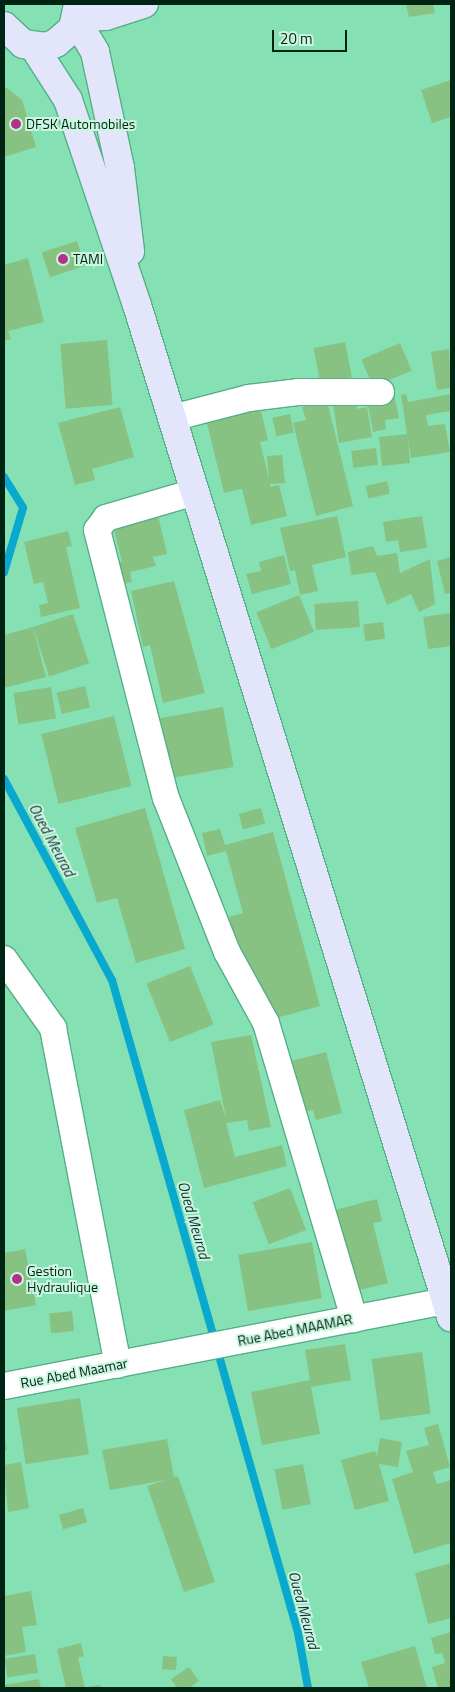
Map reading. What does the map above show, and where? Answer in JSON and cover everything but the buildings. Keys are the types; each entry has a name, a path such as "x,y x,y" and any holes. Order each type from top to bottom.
{"main road":[{"path":"77,14 106,16 144,4"},
{"path":"14,37 56,43 66,37 77,14"},
{"path":"77,14 95,52 120,168 137,305"},
{"path":"14,37 68,100 137,305 450,1306"}],"street":[{"path":"172,418 249,398 298,392 381,392"},
{"path":"195,492 106,518 97,530 166,798 227,952 266,1023 354,1319"},
{"path":"4,959 53,1028 118,1365"},
{"name":"Rue Abed MAAMAR","path":"144,1360 354,1319 450,1306"},
{"name":"Rue Abed Maamar","path":"4,1386 144,1360"}],"waterway":[{"name":"Oued Meurad","path":"4,477 23,508 4,572"},
{"name":"Oued Meurad","path":"4,779 112,980 298,1633 308,1688"}],"place":[{"name":"DFSK Automobiles","path":"16,124"},
{"name":"TAMI","path":"63,259"},
{"name":"Gestion Hydraulique","path":"17,1279"}]}
